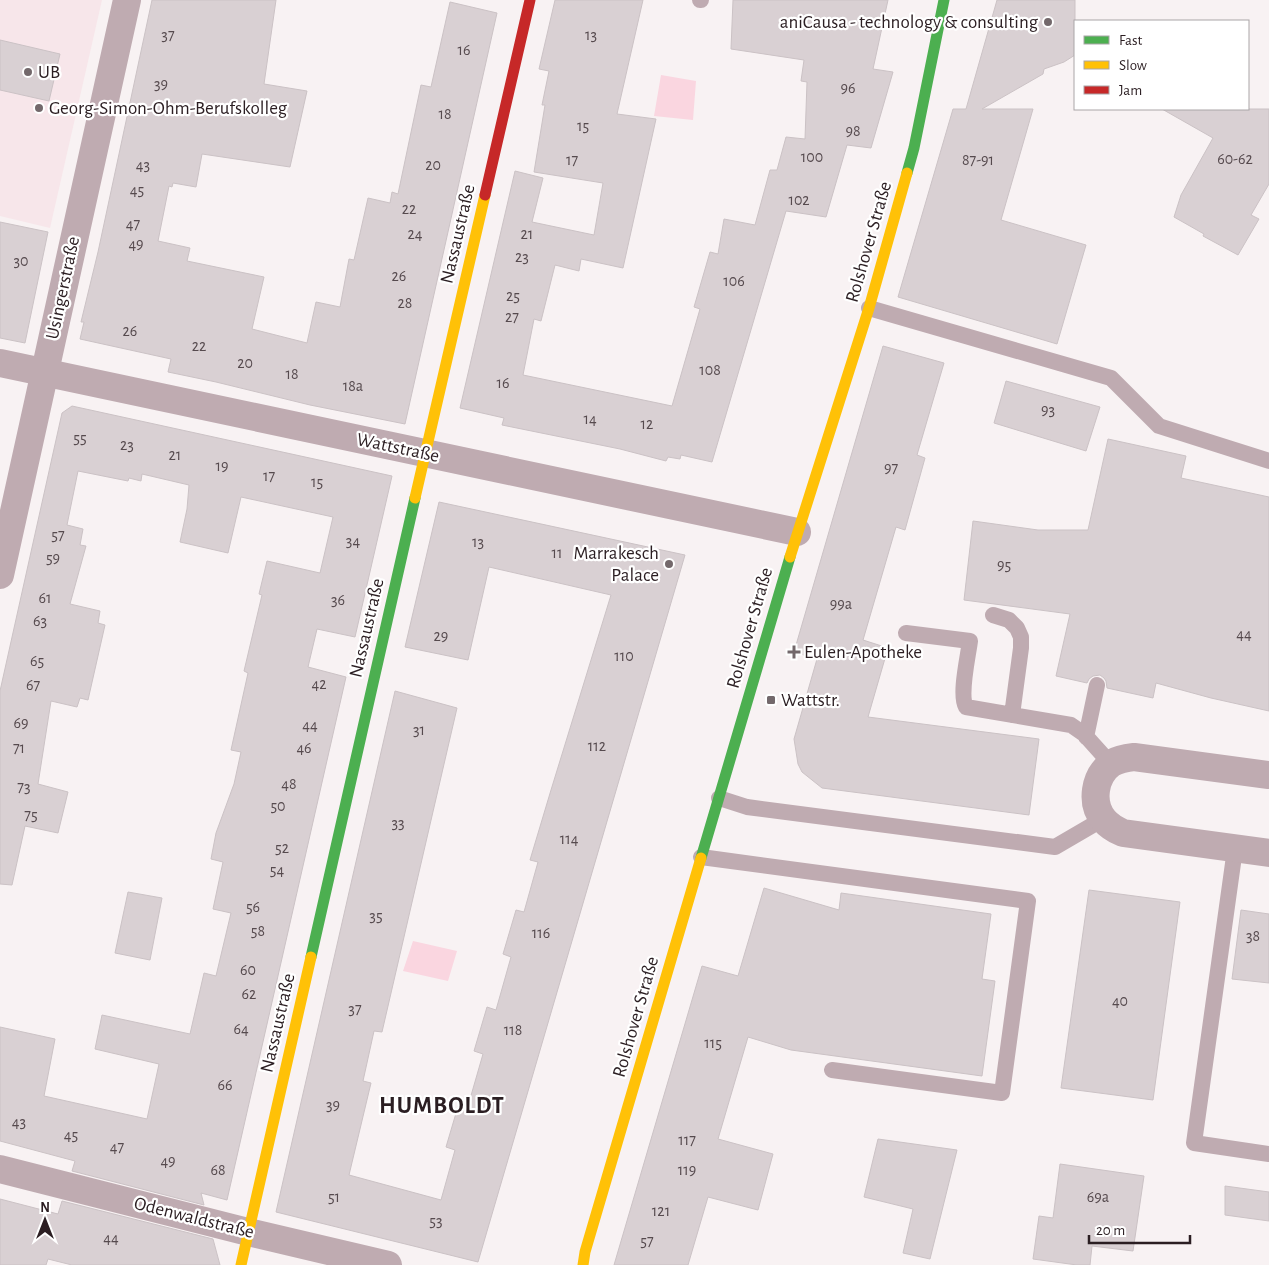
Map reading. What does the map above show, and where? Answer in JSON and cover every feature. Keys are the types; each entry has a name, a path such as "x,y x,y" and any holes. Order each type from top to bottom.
{"street":[{"name":"Usingerstraße","path":"0,575 127,0"},
{"name":"Nassaustraße","path":"241,1265 530,0"},
{"name":"Rolshover Straße","path":"583,1265 585,1252 797,532 869,308 914,148 944,0"},
{"name":"Wattstraße","path":"0,363 797,532"},
{"path":"1269,775 1134,757 1122,758 1111,764 1102,773 1097,784 1095,796 1097,808 1103,819 1112,828 1123,833 1269,853"},
{"name":"Odenwaldstraße","path":"0,1169 248,1232 388,1265"}],"lane":[{"path":"869,308 1110,378 1159,426 1269,461"},
{"path":"993,615 1009,620 1017,628 1021,637 1012,715"},
{"path":"906,633 970,641 963,702 966,707 1070,725 1084,734 1111,764"},
{"path":"1086,737 1097,685"},
{"path":"718,798 747,807 1055,847 1103,819"},
{"path":"1235,849 1194,1143 1269,1154"},
{"path":"701,856 1028,901 1002,1093 832,1070"}],"shaded area":[{"name":"Georg-Simon-Ohm-Berufskolleg","path":"0,0 102,0 50,228 0,216"},
{"path":"661,75 696,81 693,120 654,116"},
{"path":"413,941 457,951 448,981 403,971"}],"building":[{"path":"152,0 276,0 264,84 307,91 290,167 202,154 196,187 173,183 172,187 169,186 158,241 190,248 187,261 264,277 252,329 307,343 316,302 340,307 349,259 354,260 368,198 390,203 392,192 398,194 421,85 431,87 450,2 497,13 405,424 310,405 168,372 171,359 80,339 84,322 81,322 98,252"},
{"path":"555,0 643,0 617,114 656,119 623,268 581,259 579,271 555,265 541,321 534,319 523,375 672,406 700,309 694,307 710,252 718,254 724,219 755,225 770,170 777,170 786,137 805,139 807,82 801,81 804,60 731,49 733,0 888,0 873,69 893,72 871,148 847,145 826,217 786,211 712,462 681,455 680,459 668,457 666,461 620,449 502,425 504,418 460,408 515,171 543,178 532,222 594,235 603,183 534,172 545,105 542,105 549,71 539,69"},
{"path":"997,0 1075,0 1074,56 1064,62 1044,69 1043,74 982,109 1033,109 1001,220 1086,245 1057,344 898,297 953,109 966,109"},
{"name":"UB","path":"0,40 60,54 49,101 0,90"},
{"path":"1269,109 1269,184 1251,215 1259,219 1238,255 1203,236 1204,234 1174,217 1181,195 1213,138 1164,110"},
{"path":"0,222 48,232 25,343 0,338"},
{"path":"883,346 944,363 917,455 925,458 905,530 896,527 863,640 888,648 868,717 1039,739 1029,815 822,788 802,772 798,764 794,739 817,659 794,652"},
{"path":"1006,381 1100,407 1086,451 994,423"},
{"path":"72,406 392,476 355,637 317,629 308,667 346,677 227,1200 201,1193 204,1205 72,1171 75,1161 0,1141 0,1027 55,1039 44,1096 147,1119 159,1064 95,1049 102,1015 190,1034 204,973 216,976 231,913 213,909 223,862 211,859 216,833 234,784 241,752 231,750 248,673 244,671 262,595 259,594 267,561 320,573 333,517 241,497 228,553 180,542 187,509 189,485 142,474 141,481 129,478 128,481 78,471 67,525 83,529 80,545 86,546 70,604 100,611 98,623 105,625 88,700 80,698 77,707 51,701 38,784 68,792 58,833 25,826 12,885 0,884 0,691 62,413"},
{"path":"1108,439 1186,456 1181,478 1269,497 1269,711 1156,683 1153,698 1107,688 1106,681 1100,675 1093,676 1087,683 1056,676 1070,614 964,600 973,521 1038,530 1088,530"},
{"path":"439,502 685,555 478,1262 276,1212 395,691 457,708 382,1032 374,1031 363,1081 371,1083 349,1175 441,1200 455,1150 446,1147 459,1103 468,1106 483,1054 474,1051 487,1007 496,1010 511,957 503,954 516,910 524,912 538,862 530,860 611,595 489,567 468,660 405,647"},
{"path":"764,888 839,910 841,893 991,914 982,979 995,981 982,1076 791,1050 748,1037 718,1139 773,1154 758,1210 708,1197 688,1265 614,1265 702,966 738,976"},
{"path":"1089,890 1180,902 1153,1100 1061,1088"},
{"path":"128,892 162,898 150,960 115,953"},
{"path":"1241,910 1269,914 1269,983 1232,979"},
{"path":"878,1139 957,1150 930,1259 903,1253 913,1209 864,1197"},
{"path":"1060,1164 1144,1176 1133,1251 1092,1246 1090,1265 1033,1259 1039,1216 1053,1218"},
{"path":"1225,1186 1269,1192 1269,1221 1225,1215"},
{"path":"0,1199 58,1214 62,1201 213,1239 220,1265 72,1265 48,1259 46,1265 0,1265"}],"traffic: fast":[{"path":"907,173 914,148 944,0"},
{"path":"311,957 415,498"},
{"path":"701,858 790,557"}],"traffic: slow":[{"path":"790,557 869,308 907,173"},
{"path":"415,498 485,195"},
{"path":"583,1265 585,1252 701,858"},
{"path":"241,1265 311,957"}],"traffic: jam":[{"path":"485,195 530,0"}],"place":[{"name":"aniCausa - technology & consulting","path":"1048,22"},
{"name":"UB","path":"28,72"},
{"name":"Georg-Simon-Ohm-Berufskolleg","path":"39,108"},
{"name":"Marrakesch Palace","path":"669,564"},
{"name":"Eulen-Apotheke","path":"794,652"},
{"name":"Wattstr.","path":"771,700"}],"district":[{"name":"HUMBOLDT","path":"442,1106"}]}
